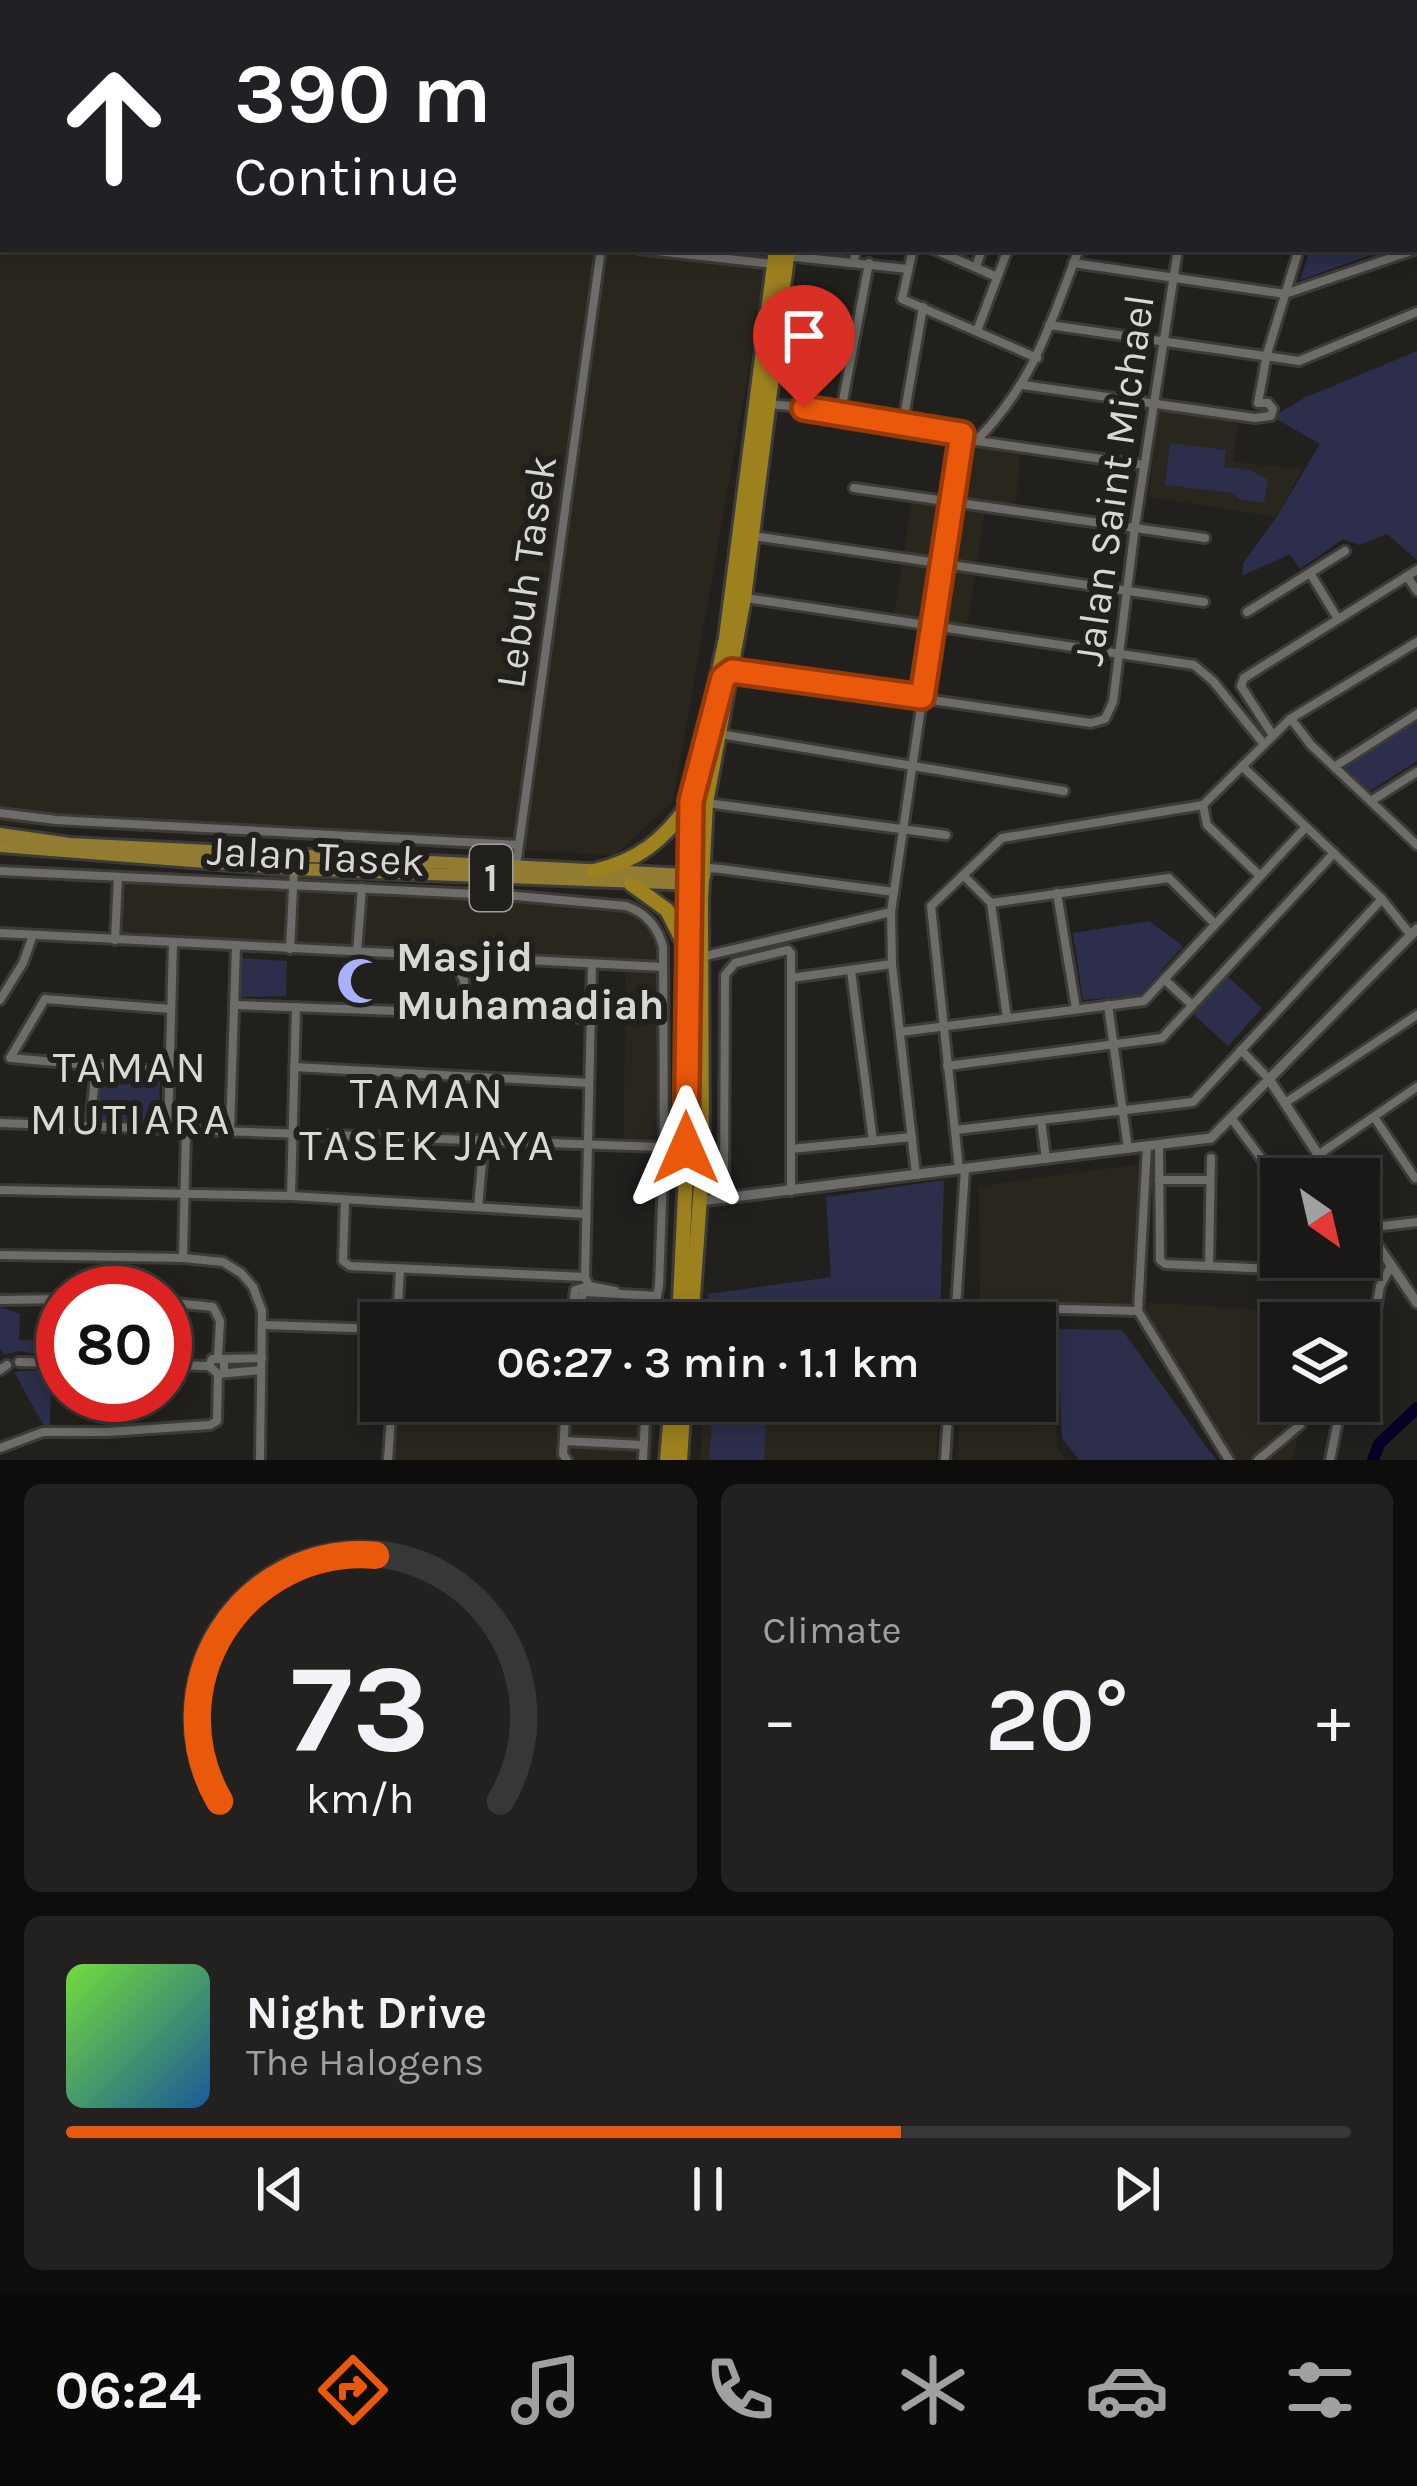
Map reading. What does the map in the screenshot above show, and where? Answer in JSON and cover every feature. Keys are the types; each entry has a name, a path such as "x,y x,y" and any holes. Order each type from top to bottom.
{"highway":[{"path":"594,871 637,858 699,802 728,692 740,672 735,614 744,598 752,536 781,254"},
{"path":"686,1148 703,747 735,614 781,254"},
{"path":"703,747 723,678 740,672"},
{"path":"631,884 668,910 694,956 701,985 694,1172 680,1302"},
{"path":"686,1148 695,1130 695,1072 701,1058"},
{"path":"686,1148 697,1157 694,1172 700,1201 693,1302"},
{"path":"685,1302 691,1211 700,1201"},
{"path":"670,1460 671,1422"},
{"path":"670,1460 680,1422"}],"main road":[{"name":"1","path":"0,834 70,844 594,871 694,883"},
{"name":"1","path":"0,846 291,867 694,883"},
{"path":"257,853 287,860 291,867 313,856"}],"street":[{"name":"Lebuh Tasek","path":"515,867 601,252"},
{"path":"724,252 908,269"},
{"path":"854,261 856,252"},
{"path":"912,252 901,298 1036,358"},
{"path":"940,252 998,277"},
{"path":"976,268 981,252"},
{"path":"977,331 1007,252"},
{"path":"977,441 1023,385 1077,252"},
{"name":"Jalan Saint Michael","path":"922,697 1091,723 1105,719 1113,702 1178,252"},
{"path":"1023,385 1268,417 1274,412 1268,404 1258,403 1267,354 1298,252"},
{"path":"1073,262 1285,294 1408,252"},
{"path":"841,411 869,263"},
{"path":"903,423 922,307"},
{"path":"1049,325 1299,361 1417,313"},
{"path":"768,404 841,411 962,434 977,441 1144,465"},
{"path":"916,1175 892,964 891,913 962,434"},
{"path":"854,488 1204,538"},
{"path":"752,536 1204,602"},
{"path":"1247,612 1345,551"},
{"path":"1310,573 1338,620"},
{"path":"1272,734 1241,686 1244,678 1412,573 1417,591"},
{"path":"744,598 1194,665 1213,681 1263,743"},
{"path":"956,1302 962,1169 931,905 1002,838 1202,806 1291,719 1417,642"},
{"path":"740,672 922,697"},
{"path":"1233,704 1247,695"},
{"path":"1334,767 1417,714"},
{"path":"1291,719 1417,845"},
{"path":"720,734 1064,791"},
{"path":"700,1201 1211,1138 1413,931 1242,766"},
{"path":"1371,802 1417,772"},
{"path":"699,802 946,835"},
{"path":"1202,806 1210,827 1260,876"},
{"name":"Jalan Tasek","path":"0,813 518,845"},
{"path":"900,1032 1144,1001 1306,826"},
{"path":"947,1066 1162,1038 1334,853"},
{"path":"290,949 291,867"},
{"path":"694,883 708,868 894,892"},
{"name":"Jalan Tasek","path":"0,871 626,905 645,916 660,935 663,967 664,1148 656,1302"},
{"path":"963,875 991,903 1007,1018"},
{"path":"115,940 118,877"},
{"path":"991,903 1169,878 1215,924"},
{"path":"357,952 362,888"},
{"path":"1057,893 1076,1010"},
{"path":"956,1130 1193,1102 1382,899"},
{"path":"694,956 891,913"},
{"path":"0,933 663,967"},
{"path":"0,1000 23,963 33,935"},
{"path":"168,1130 172,943"},
{"path":"230,1132 236,946"},
{"path":"724,1199 723,983 735,962 784,950 791,953 791,1191"},
{"path":"451,957 464,980 466,1013"},
{"path":"587,1281 592,964"},
{"path":"791,978 892,964"},
{"path":"851,971 873,1142"},
{"path":"1164,979 1192,1005"},
{"path":"701,985 723,983"},
{"path":"169,1072 10,1058 45,999 171,1009"},
{"path":"234,1005 590,1018"},
{"path":"1108,1005 1128,1149"},
{"path":"291,1196 296,1006"},
{"path":"1285,1103 1417,1015"},
{"path":"1240,1050 1269,1079 1320,1158"},
{"path":"90,1126 96,1066"},
{"path":"294,1067 589,1083"},
{"path":"1318,1155 1417,1088"},
{"path":"1374,1117 1415,1178"},
{"path":"1232,1119 1261,1158"},
{"path":"1041,1120 1046,1159"},
{"path":"0,1123 686,1148"},
{"path":"183,1258 186,1130"},
{"path":"791,1149 911,1137"},
{"path":"478,1207 484,1141"},
{"path":"1160,1145 1160,1260 1260,1268"},
{"path":"1147,1147 1138,1311 1228,1460"},
{"path":"1209,1266 1211,1158"},
{"path":"1159,1180 1210,1180"},
{"path":"0,1190 291,1196 586,1214"},
{"path":"345,1199 343,1261 350,1266 587,1281 616,1292"},
{"path":"1380,1223 1417,1222"},
{"path":"1380,1250 1417,1303"},
{"path":"0,1255 183,1258 223,1262 241,1273 253,1287 264,1325 260,1460"},
{"path":"1378,1302 1391,1266"},
{"path":"398,1302 400,1269"},
{"path":"578,1302 586,1292 658,1291 682,1277"},
{"path":"574,1302 575,1290 587,1281"},
{"path":"0,1300 36,1299"},
{"path":"0,1448 44,1432 107,1432 217,1421 220,1321 213,1307 192,1303"},
{"path":"1056,1309 1138,1311"},
{"path":"264,1325 360,1328"},
{"path":"209,1366 221,1358 262,1358"},
{"path":"19,1362 36,1362"},
{"path":"192,1366 209,1366 221,1373 261,1370"},
{"path":"388,1460 391,1422"},
{"path":"563,1458 565,1422"},
{"path":"643,1460 645,1422"},
{"path":"945,1460 948,1422"},
{"path":"1258,1460 1301,1422"},
{"path":"1330,1460 1338,1422"},
{"path":"564,1441 644,1445"}],"shaded area":[{"path":"0,252 769,252 673,801 616,855 0,824"},
{"path":"1309,252 1379,252 1300,280"},
{"path":"1417,351 1417,560 1387,534 1359,545 1343,539 1300,569 1290,554 1242,576 1243,563 1320,444 1273,417 1304,398"},
{"path":"1160,405 1239,418 1233,462 1302,469 1277,517 1148,497"},
{"path":"963,438 1020,450 1016,507 986,505 966,632 893,621 913,495 956,501"},
{"path":"1170,443 1226,450 1224,467 1250,470 1268,480 1264,503 1239,499 1232,493 1165,485"},
{"path":"1417,720 1417,761 1370,791 1344,768"},
{"path":"111,871 635,899 651,912 668,948 672,1145 624,1142 625,970 110,943"},
{"path":"1149,921 1183,946 1140,995 1083,1000 1073,933"},
{"path":"240,958 287,961 286,996 239,997"},
{"path":"1227,976 1262,1008 1228,1046 1192,1013"},
{"path":"99,1075 160,1076 159,1122 98,1121"},
{"path":"1141,1164 1131,1305 980,1300 979,1186"},
{"path":"944,1180 941,1302 707,1302 708,1294 831,1277 826,1197"},
{"path":"588,1297 667,1300 667,1302 581,1302"},
{"path":"1142,1302 1260,1310 1260,1422 1301,1422 1293,1460 1227,1460 1142,1327"},
{"path":"0,1307 20,1314 19,1340 36,1341 36,1354 4,1355"},
{"path":"1056,1329 1122,1330 1216,1460 1079,1460 1062,1438"},
{"path":"36,1370 36,1412 14,1372"},
{"path":"385,1422 656,1422 652,1460 383,1460"},
{"path":"702,1422 937,1422 936,1460 701,1460"},
{"path":"712,1422 766,1422 764,1460 709,1460"},
{"path":"959,1422 1056,1422 1057,1448 1066,1460 958,1460"}],"waterway":[{"path":"1373,1460 1379,1444 1417,1408"}],"place":[{"name":"Masjid Muhamadiah","path":"360,981"}],"district":[{"name":"TAMAN MUTIARA","path":"131,1093"},
{"name":"TAMAN TASEK JAYA","path":"428,1119"}],"route":[{"path":"686,1148 691,801 723,678 732,671 922,697 962,434 804,408"}]}
